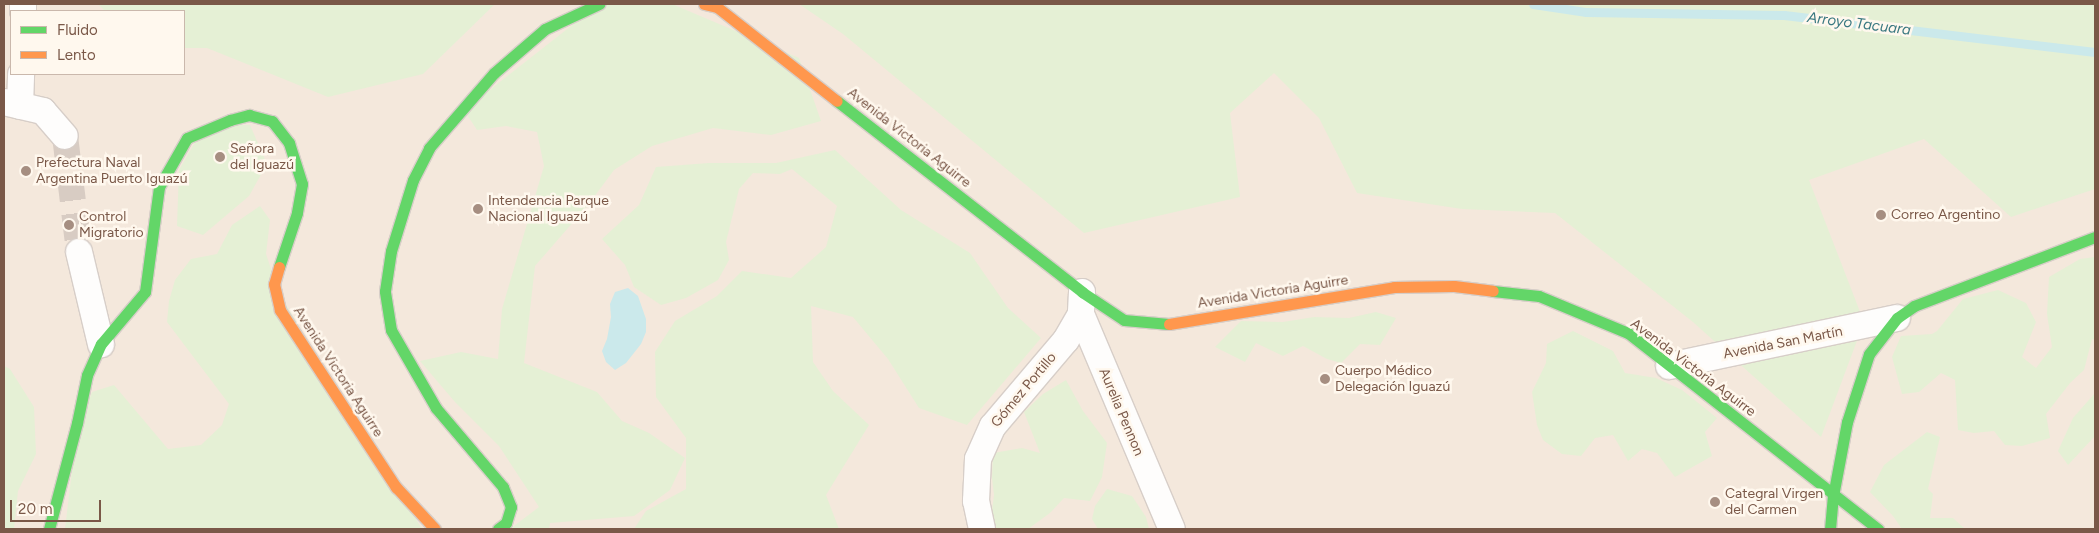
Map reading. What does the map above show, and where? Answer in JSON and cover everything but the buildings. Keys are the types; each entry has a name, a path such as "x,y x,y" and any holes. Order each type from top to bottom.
{"main road":[{"path":"498,529 506,523 511,507 503,487 436,408 391,330 385,292 391,251 413,180 430,148 494,73 545,29 599,4"},
{"name":"Avenida Victoria Aguirre","path":"704,4 717,7 1081,303 1124,320 1165,325 1394,287 1454,286 1539,296 1628,333 1833,496 1878,529"},
{"name":"Avenida Victoria Aguirre","path":"49,529 77,423 87,375 101,344 145,292 159,187 187,138 230,120 249,115 272,121 289,143 302,184 297,213 274,284 280,310 396,487 435,529"},
{"name":"Avenida San Martín","path":"1830,529 1833,496 1847,422 1869,354 1897,318 1914,306 2095,237"}],"street":[{"path":"21,75 12,104 42,111 64,136"},
{"path":"80,252 101,344"},
{"name":"Gómez Portillo","path":"982,529 976,501 978,459 993,426 1066,340 1081,303"},
{"name":"Aurelia Pennon","path":"1081,303 1172,529"},
{"name":"Avenida San Martín","path":"1669,366 1897,318"}],"shaded area":[{"path":"4,4 2095,4 2095,529 4,529"}],"green space":[{"path":"98,4 495,4 423,74 328,97 207,48 185,48 185,10 104,10"},
{"path":"599,4 672,4 799,58 821,121 771,135 713,128 652,146 614,170 588,205 535,266 524,363 597,392 622,421 649,433 685,458 670,490 634,516 550,523 549,529 510,529 539,507 499,446 455,402 420,361 461,352 498,359 502,309 544,166 537,132 506,126 477,130 464,110"},
{"path":"799,4 2095,4 2095,189 2011,217 1924,139 1809,180 1864,322 1821,437 1693,322 1555,213 1462,209 1357,193 1319,118 1274,73 1230,113 1240,197 1084,233 843,34"},
{"path":"205,125 250,125 267,164 249,196 203,235 177,226 179,170"},
{"path":"835,150 901,210 970,253 1008,308 1041,338 967,425 919,408 888,359 853,317 811,306 813,362 833,391 869,425 826,495 839,529 634,529 646,511 686,489 686,438 656,397 655,352 675,321 717,296 742,271 791,278 826,247 837,206 792,169 780,174 753,173 739,189 726,242 729,260 718,280 686,298 661,305 634,287 625,265 602,239 639,205 656,167 709,163 776,163"},
{"path":"260,206 270,220 266,254 279,293 422,529 65,529 76,437 92,392 114,385 168,449 201,445 222,425 229,404 167,322 169,301 175,280 191,259 217,254 232,225"},
{"path":"2095,257 2095,340 2092,339 2084,370 2070,383 2046,414 2050,438 2022,446 2005,445 1994,431 1974,433 1958,430 1955,380 1941,373 1919,392 1902,394 1892,357 1901,336 1932,334 1937,331 1963,299 1998,290 2026,303 2036,322 2022,357 2036,368 2052,347 2047,314 2049,277 2080,259"},
{"path":"1376,312 1396,318 1380,345 1360,344 1341,363 1327,359 1303,346 1283,356 1256,343 1245,362 1215,347 1241,321 1283,322 1314,317 1349,318"},
{"path":"1573,331 1613,351 1625,373 1656,378 1682,390 1717,418 1705,432 1712,456 1675,477 1657,453 1642,449 1628,461 1613,435 1595,438 1581,456 1562,454 1543,440 1537,425 1532,392 1546,363 1547,344"},
{"path":"4,366 10,369 34,407 36,454 18,491 14,529 4,529"},
{"path":"1066,380 1083,411 1107,443 1102,477 1090,501 1064,498 1050,513 1028,529 994,529 991,518 994,495 992,478 993,453 1022,448 1040,453 1024,412 1043,394"},
{"path":"2095,393 2095,436 2068,465 2058,451 2073,418"},
{"path":"1927,432 1940,437 1928,489 1933,494 1930,518 1953,518 1965,529 1902,529 1893,516 1870,492 1884,465"},
{"path":"1107,489 1132,496 1146,517 1149,529 1098,529 1092,519 1095,506"}],"water":[{"path":"628,288 638,296 646,319 646,332 641,344 626,363 615,370 606,362 602,351 607,339 611,317 610,304 615,292"}],"waterway":[{"name":"Arroyo Tacuara","path":"1533,4 1586,12 1784,15 2095,52"}],"tunnel":[{"path":"65,136 79,252"}],"traffic: fast":[{"path":"498,529 506,523 511,507 503,487 436,408 391,330 385,291 391,251 413,180 429,148 494,73 545,29 599,4"},
{"path":"837,101 1082,292 1124,320 1169,324"},
{"path":"49,529 77,423 87,375 101,344 145,292 159,187 187,138 230,120 249,115 272,121 289,143 302,184 297,213 279,267"},
{"path":"1830,529 1833,496 1847,422 1869,354 1897,318 1914,306 2095,237"},
{"path":"1493,291 1539,296 1628,333 1878,529"}],"traffic: slow":[{"path":"704,4 717,7 837,101"},
{"path":"279,267 274,284 280,310 396,487 435,529"},
{"path":"1169,324 1394,287 1454,286 1493,291"}],"place":[{"name":"Señora del Iguazú","path":"220,157"},
{"name":"Prefectura Naval Argentina Puerto Iguazú","path":"26,171"},
{"name":"Intendencia Parque Nacional Iguazú","path":"478,209"},
{"name":"Correo Argentino","path":"1881,215"},
{"name":"Control Migratorio","path":"69,225"},
{"name":"Cuerpo Médico Delegación Iguazú","path":"1325,379"},
{"name":"Categral Virgen del Carmen","path":"1715,502"}]}
